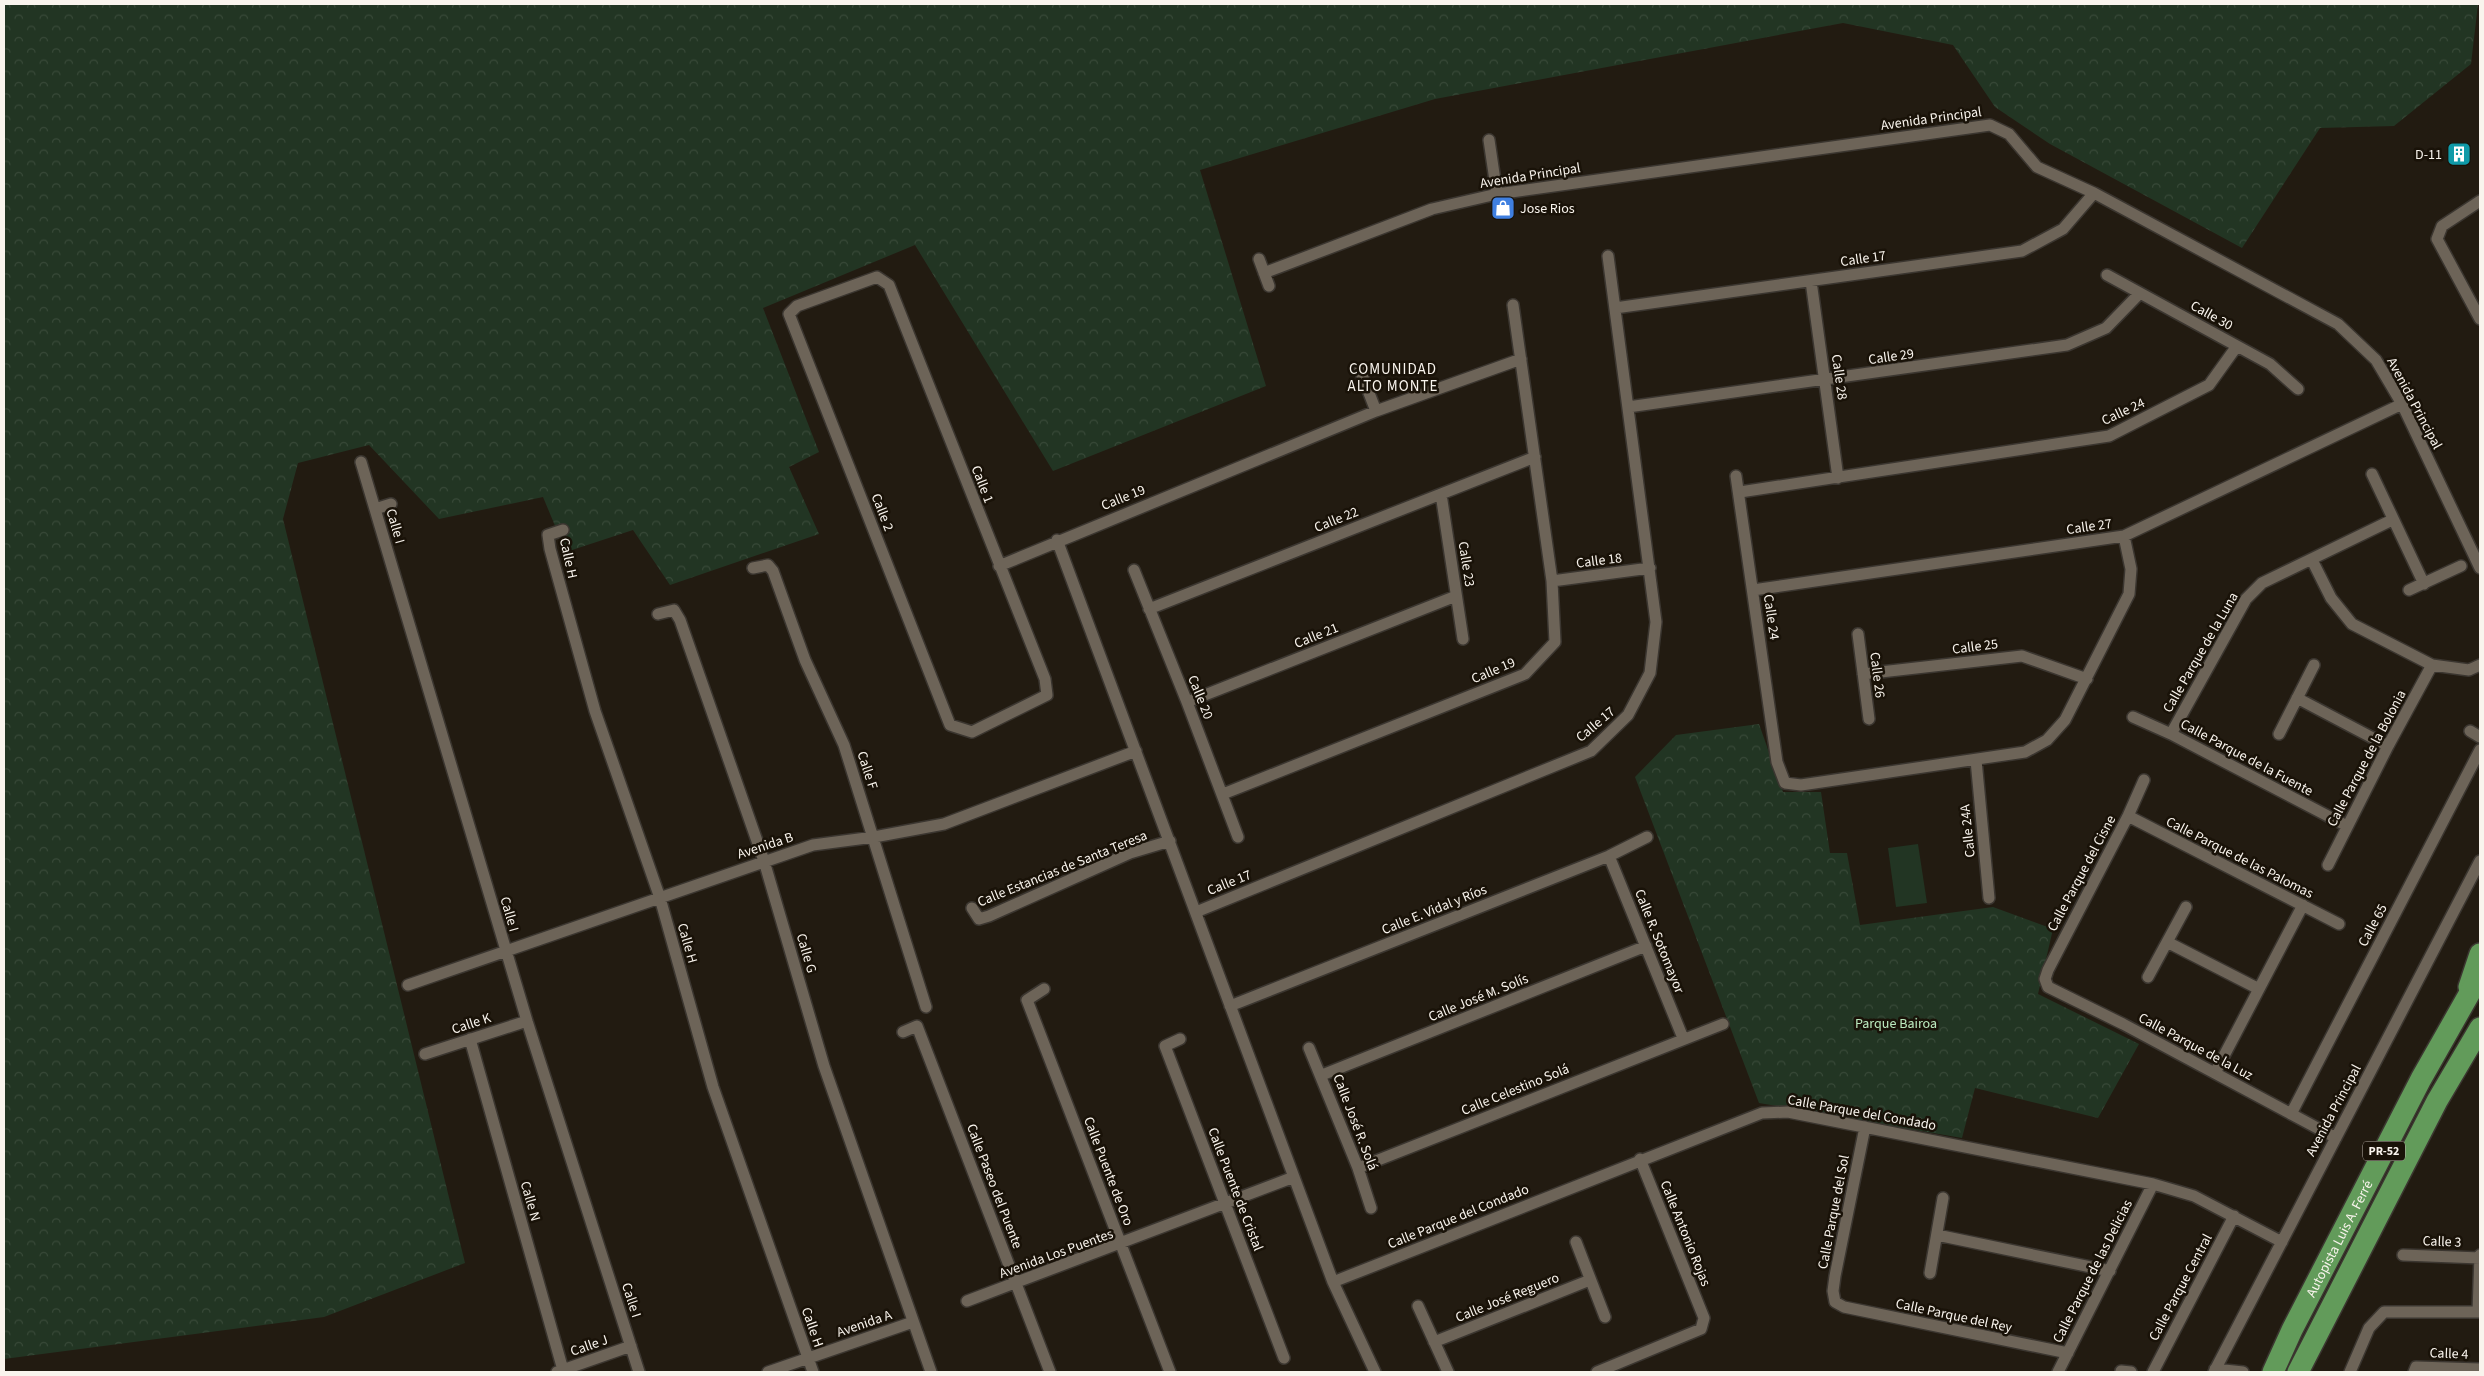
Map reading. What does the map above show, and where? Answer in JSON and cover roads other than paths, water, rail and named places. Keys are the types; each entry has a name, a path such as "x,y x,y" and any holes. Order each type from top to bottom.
{"highway":[{"path":"2466,996 2480,954"},
{"name":"Autopista Luis A. Ferré","path":"2273,1372 2292,1330 2466,996 2480,975"},
{"name":"Autopista Luis A. Ferré","path":"2298,1372 2437,1101 2480,1028"}],"street":[{"name":"Avenida Principal","path":"1264,273 1432,209 1496,194 1990,125 2009,134 2037,167 2094,193 2338,324 2376,360 2402,404 2480,568"},
{"path":"1489,140 1496,194"},
{"name":"Calle 17","path":"1615,308 2022,251 2063,229 2094,193"},
{"path":"2480,201 2442,226 2437,239 2480,319"},
{"name":"Calle 17","path":"1196,912 1591,751 1628,715 1650,673 1656,622 1608,256"},
{"path":"1259,259 1269,286"},
{"name":"Calle 30","path":"2107,275 2270,364 2298,389"},
{"name":"Calle 2","path":"889,285 876,277 797,306 789,314 950,725 972,732 1047,695"},
{"name":"Calle 28","path":"1810,281 1838,478"},
{"name":"Calle 1","path":"889,285 999,566 1046,679 1047,695"},
{"name":"Calle 29","path":"1628,407 2068,345 2106,328 2140,293"},
{"name":"Calle 19","path":"1223,794 1525,674 1555,642 1552,581 1513,305"},
{"name":"Calle 24","path":"2124,536 2131,569 2129,594 2065,720 2047,740 2025,752 1976,760 1801,785 1785,782 1777,762 1740,492 2109,436 2209,385 2237,346"},
{"name":"Calle 19","path":"999,566 1057,540 1376,410 1521,359"},
{"path":"1360,370 1376,410"},
{"name":"Calle 27","path":"1753,590 2124,536 2402,404"},
{"name":"Calle 22","path":"1149,609 1535,457"},
{"name":"Calle I","path":"361,462 526,1021 639,1372"},
{"path":"2372,474 2392,520 2424,584"},
{"path":"1736,476 1740,492"},
{"name":"Calle 23","path":"1441,494 1463,638"},
{"path":"375,509 391,504"},
{"name":"Calle Parque de la Luna","path":"2172,734 2246,599 2262,583 2392,520"},
{"name":"Calle H","path":"563,530 548,535 550,549 596,711 660,898 713,1087 813,1372"},
{"path":"1057,540 1333,1282 1375,1372"},
{"path":"2312,560 2330,598 2352,624 2432,665 2469,670 2480,665"},
{"name":"Calle F","path":"753,568 768,564 773,571 805,660 844,745 926,1007"},
{"path":"2409,590 2461,566"},
{"name":"Calle 18","path":"1552,581 1650,568"},
{"name":"Calle 20","path":"1134,570 1223,794 1238,837"},
{"name":"Calle 21","path":"1187,702 1456,596"},
{"name":"Calle G","path":"658,614 674,610 680,620 764,860 824,1066 931,1372"},
{"name":"Calle 26","path":"1858,634 1869,719"},
{"name":"Calle 25","path":"1863,674 2022,656 2087,679"},
{"path":"2278,734 2314,665"},
{"name":"Calle Parque de la Bolonia","path":"2328,865 2388,746 2432,665"},
{"path":"2297,698 2388,746"},
{"name":"Calle Parque de la Fuente","path":"2133,717 2172,734 2347,826"},
{"name":"Calle 65","path":"2291,1114 2480,750"},
{"name":"Avenida B","path":"408,985 764,860 813,845 874,838 967,816 1136,751"},
{"name":"Calle 24A","path":"1976,760 1989,898"},
{"name":"Calle Parque del Cisne","path":"2045,980 2048,970 2128,816 2144,780"},
{"name":"Calle Parque de las Palomas","path":"2128,816 2339,924"},
{"name":"Calle E. Vidal y Ríos","path":"1230,1006 1609,856 1647,837"},
{"name":"Calle Estancias de Santa Teresa","path":"972,908 979,919 984,918 1130,853 1170,841"},
{"name":"Calle R. Sotomayor","path":"1609,856 1683,1038"},
{"name":"Avenida Principal","path":"2215,1371 2480,861"},
{"path":"2215,1073 2303,905"},
{"path":"2148,977 2186,907"},
{"path":"2168,942 2259,990"},
{"name":"Calle José M. Solís","path":"1322,1075 1646,946"},
{"name":"Calle Parque de la Luz","path":"2045,980 2048,987 2336,1138"},
{"name":"Calle Puente de Oro","path":"1044,989 1027,1000 1170,1372"},
{"name":"Calle K","path":"425,1054 526,1021"},
{"name":"Calle Celestino Solá","path":"1358,1168 1683,1038 1723,1024"},
{"name":"Calle Paseo del Puente","path":"902,1032 917,1026 1050,1372"},
{"name":"Calle N","path":"470,1039 560,1371"},
{"name":"Calle Puente de Cristal","path":"1180,1039 1165,1046 1284,1358"},
{"name":"Calle José R. Solá","path":"1309,1048 1322,1075 1358,1168 1371,1208"},
{"name":"Calle Parque del Condado","path":"1333,1282 1640,1159 1762,1113 1788,1112 2153,1184 2194,1196 2282,1242"},
{"name":"Calle Parque del Sol","path":"1836,1302 1833,1291 1865,1127"},
{"name":"Calle Antonio Rojas","path":"1597,1372 1701,1329 1704,1318 1640,1159"},
{"name":"Avenida Los Puentes","path":"967,1301 1294,1177"},
{"name":"Calle Parque de las Delicias","path":"2058,1372 2153,1184"},
{"path":"1930,1274 1942,1198"},
{"name":"Calle Parque Central","path":"2153,1372 2234,1216"},
{"path":"1937,1235 2110,1271"},
{"path":"1576,1242 1605,1317"},
{"name":"Calle 3","path":"2404,1255 2480,1257"},
{"path":"2350,1372 2369,1328 2384,1312 2479,1312 2480,1257"},
{"name":"Calle José Reguero","path":"1434,1342 1590,1280"},
{"name":"Calle Parque del Rey","path":"1836,1302 1844,1307 2068,1354"},
{"path":"1418,1306 1448,1372"},
{"name":"Avenida A","path":"768,1372 913,1322"},
{"name":"Calle J","path":"560,1371 631,1346"},
{"name":"Calle 4","path":"2415,1369 2480,1369"},
{"path":"2215,1371 2244,1372"}],"place":[{"name":"D-11","path":"2459,154"},
{"name":"Jose Rios","path":"1503,208"}],"district":[{"name":"COMUNIDAD ALTO MONTE","path":"1393,378"}],"park label":[{"name":"Parque Bairoa","path":"1896,1023"}]}
